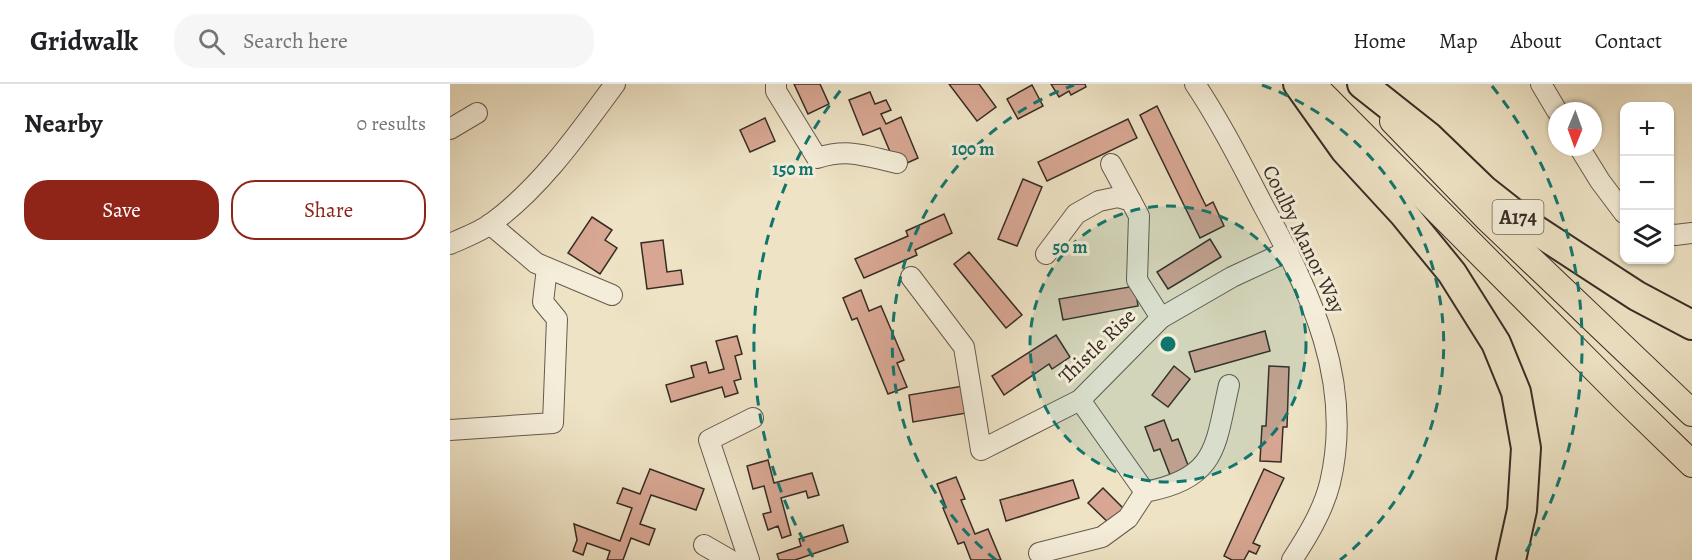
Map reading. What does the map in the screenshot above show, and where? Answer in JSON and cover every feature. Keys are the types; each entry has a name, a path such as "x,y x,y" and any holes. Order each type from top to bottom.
{"highway":[{"path":"1298,84 1345,150 1403,213 1452,273 1496,343 1516,392 1526,448 1522,510 1511,560"},
{"name":"A174","path":"1360,84 1429,137 1484,190 1531,227 1637,296 1692,325"}],"main road":[{"path":"1312,84 1692,464"},
{"path":"1360,84 1486,217 1692,413"}],"street":[{"path":"450,244 490,224 535,186 615,84"},
{"path":"776,84 776,91 817,158 837,152 850,152 897,162"},
{"name":"Coulby Manor Way","path":"1195,84 1215,113 1288,251 1325,338 1335,379 1338,433 1330,484 1310,531 1292,560"},
{"path":"1541,84 1552,102"},
{"path":"450,129 477,113"},
{"path":"1585,156 1622,210"},
{"path":"1111,164 1139,216 1137,280 1161,318"},
{"path":"1046,254 1076,214 1099,201 1118,196 1131,201"},
{"path":"490,224 536,263 612,295"},
{"path":"1674,235 1692,233"},
{"name":"Thistle Rise","path":"911,277 964,347 981,450 1080,400 1161,318 1232,277 1288,251"},
{"path":"450,430 553,423 557,319 543,302 547,268"},
{"path":"1039,553 1102,537 1128,518 1145,492 1164,488 1195,474 1213,452 1229,384"},
{"path":"1080,400 1145,492"},
{"path":"749,560 709,440 753,418"},
{"path":"704,545 730,560"}],"building":[{"path":"794,84 820,84 829,104 808,114"},
{"path":"949,84 979,84 996,107 977,121"},
{"path":"1051,84 1085,84 1086,87 1071,95 1069,91 1059,97"},
{"path":"1032,85 1043,106 1018,119 1007,99"},
{"path":"870,92 875,104 886,100 891,110 881,114 886,124 901,117 918,158 905,164 894,161 880,128 863,135 849,100"},
{"path":"1157,106 1206,206 1213,202 1224,226 1200,238 1140,115"},
{"path":"765,118 775,141 750,152 740,130"},
{"path":"1128,119 1137,138 1047,181 1038,162"},
{"path":"1023,179 1042,187 1017,246 998,239"},
{"path":"944,214 952,233 915,250 917,255 864,278 855,259 908,236 906,231"},
{"path":"592,217 612,230 605,240 617,248 600,274 568,253"},
{"path":"1210,239 1221,257 1168,289 1157,272"},
{"path":"663,240 667,272 681,270 683,284 647,289 641,243"},
{"path":"969,252 1022,315 1006,328 954,264"},
{"path":"1135,286 1138,306 1063,320 1059,299"},
{"path":"861,290 869,311 881,306 904,360 897,363 907,387 888,394 857,318 852,320 843,298"},
{"path":"1265,331 1270,351 1195,372 1189,352"},
{"path":"1056,335 1070,357 1052,369 1049,364 1004,395 992,376"},
{"path":"737,336 742,354 735,356 741,379 734,381 738,393 725,397 722,387 671,402 666,385 694,377 691,366 706,362 709,373 724,369 716,341"},
{"path":"1174,366 1190,379 1168,407 1152,395"},
{"path":"1269,366 1289,367 1287,427 1283,427 1281,462 1260,461 1262,426 1266,426"},
{"path":"969,385 973,412 913,422 909,395"},
{"path":"1164,420 1172,441 1178,439 1191,473 1172,480 1160,449 1154,451 1145,427"},
{"path":"768,460 774,483 812,473 819,495 808,498 806,491 781,498 791,535 782,538 778,526 768,530 763,514 771,512 764,486 753,489 747,466"},
{"path":"650,469 704,489 696,510 651,495 640,524 655,529 649,545 631,538 623,560 607,560 610,551 587,543 583,555 573,551 577,540 574,524 620,541 632,508 617,503 623,488 640,494"},
{"path":"1264,469 1284,478 1253,543 1260,546 1256,554 1249,551 1244,560 1232,560 1224,556"},
{"path":"956,477 965,499 961,500 975,534 988,529 1001,560 971,560 964,542 958,544 943,508 946,507 937,484"},
{"path":"1073,480 1079,498 1006,521 1000,500"},
{"path":"1103,488 1128,513 1114,528 1088,503"},
{"path":"843,525 848,542 795,560 779,560 777,554 801,546 799,539"}]}
